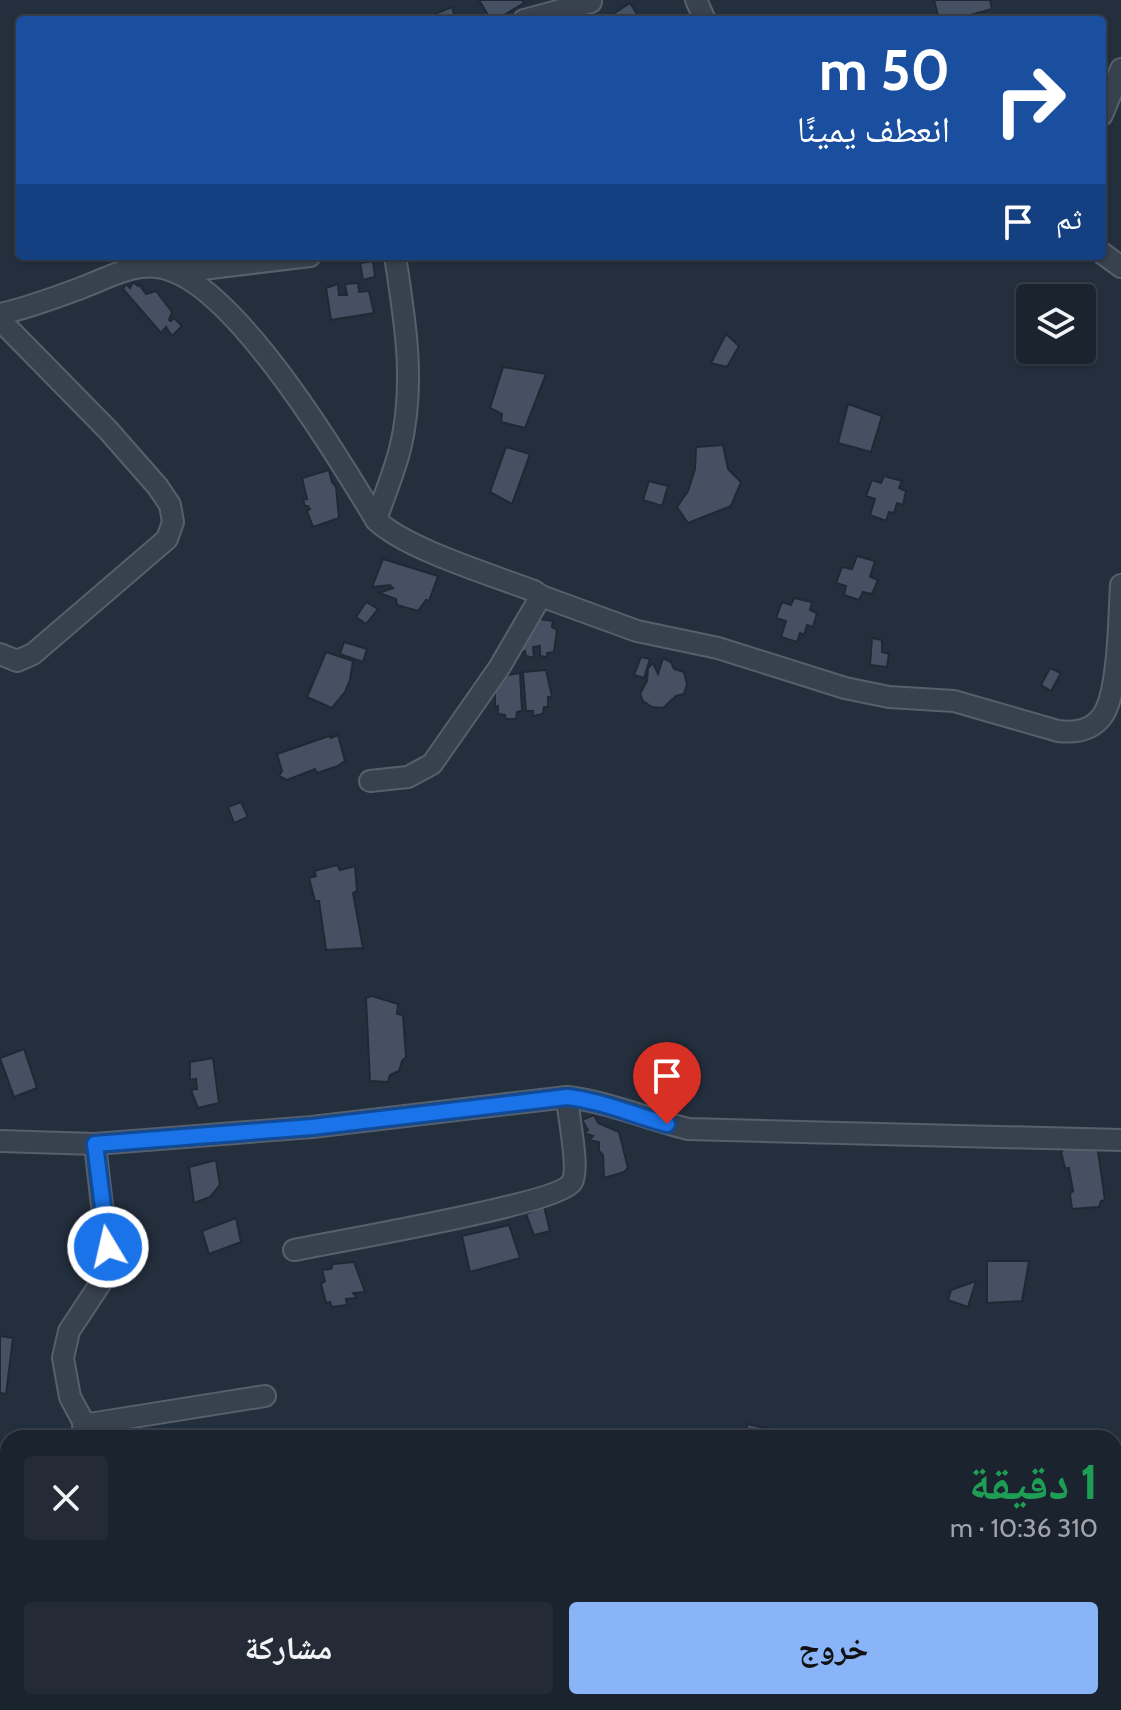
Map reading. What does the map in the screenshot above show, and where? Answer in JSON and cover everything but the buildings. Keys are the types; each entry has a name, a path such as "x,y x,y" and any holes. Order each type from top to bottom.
{"street":[{"path":"539,16 591,2"},
{"path":"1106,105 1121,69"},
{"path":"178,272 277,260"},
{"path":"376,520 400,448 408,399 407,352 396,260"},
{"path":"0,654 17,661 33,654 167,539 173,522 170,505 158,487 0,317 131,269 155,267 178,272 196,283 243,329 280,372 330,443 376,520 386,530 541,596 637,631 718,648 845,688 889,697 954,701 1072,733 1094,725 1104,714 1112,686 1121,585"},
{"path":"370,781 408,777 432,764 499,668 541,596"},
{"path":"1,1142 95,1144 312,1127 567,1097 625,1109 645,1118 688,1129 1121,1140"},
{"path":"294,1250 502,1208 551,1195 569,1186 574,1178 576,1156 570,1138 567,1097"},
{"path":"87,1430 70,1397 63,1358 69,1331 102,1281 108,1259 95,1144"},
{"path":"98,1430 265,1396"}],"route":[{"path":"108,1247 95,1144 312,1127 567,1097 625,1109 667,1124"}]}
